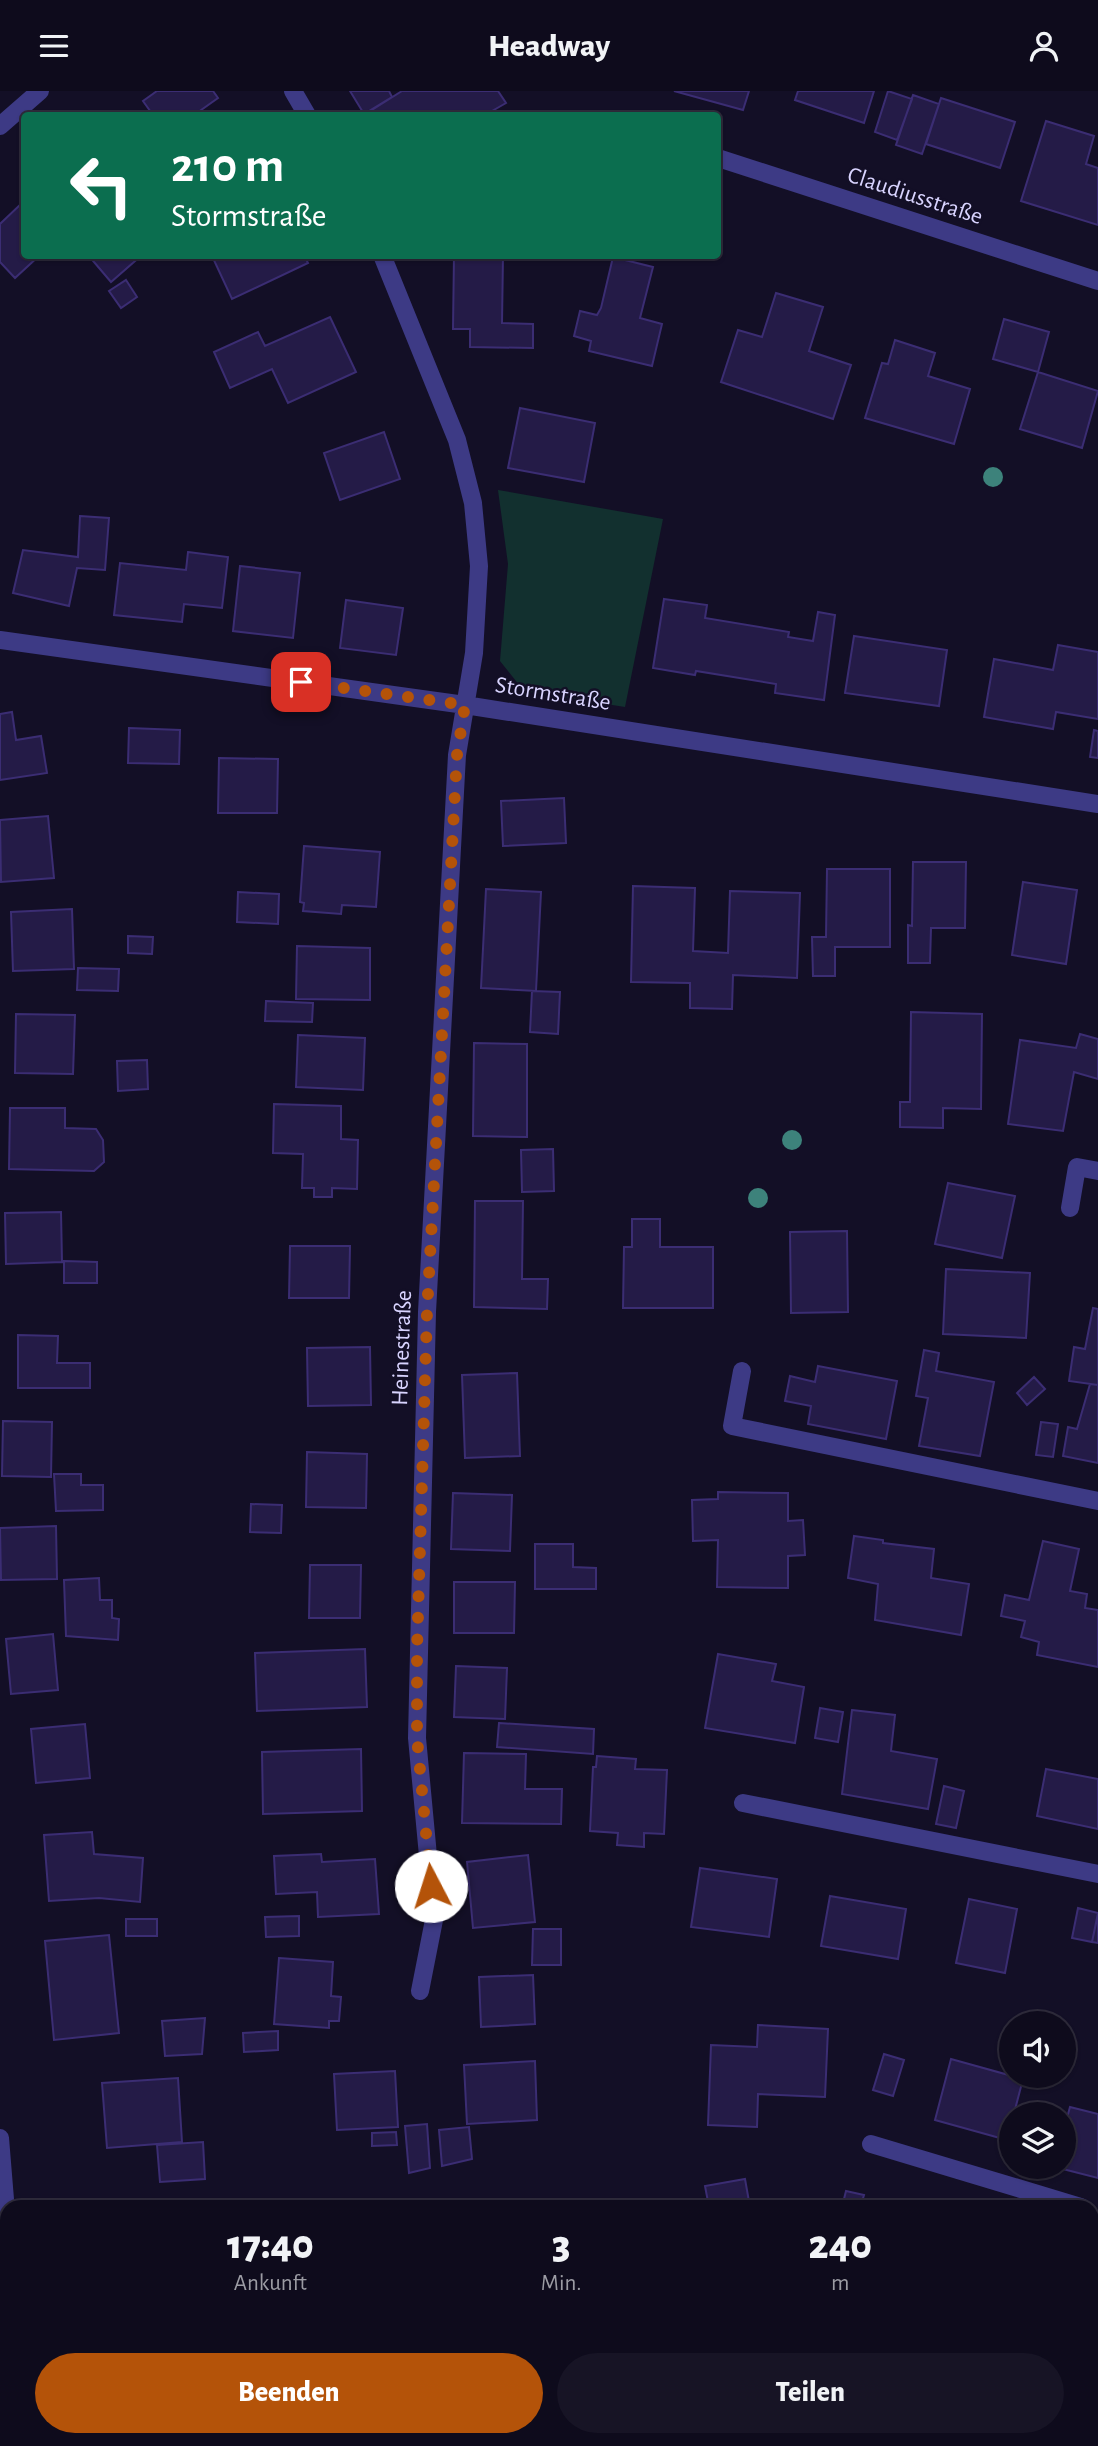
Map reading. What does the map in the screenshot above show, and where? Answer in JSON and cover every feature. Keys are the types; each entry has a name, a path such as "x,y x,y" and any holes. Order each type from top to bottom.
{"street":[{"path":"0,126 40,91"},
{"path":"293,91 305,112"},
{"name":"Claudiusstraße","path":"721,159 1098,281"},
{"name":"Heinestraße","path":"384,259 457,440 473,503 479,566 474,653 457,755 427,1312 417,1738 434,1920 421,1991"},
{"name":"Stormstraße","path":"0,640 465,705 1098,804"},
{"path":"1070,1208 1077,1167 1098,1171"},
{"path":"742,1371 732,1426 1098,1501"},
{"path":"743,1803 1098,1874"},
{"path":"0,2138 5,2200"},
{"path":"871,2144 1058,2200"}],"green space":[{"path":"498,490 663,519 625,707 524,691 500,661 508,564"}],"building":[{"path":"157,91 213,91 218,98 198,112 151,112 143,101"},
{"path":"350,91 389,91 392,97 363,112"},
{"path":"402,91 498,91 506,103 490,112 369,112"},
{"path":"674,91 749,91 743,110"},
{"path":"798,91 874,91 864,123 795,100"},
{"path":"888,91 912,99 897,140 875,132"},
{"path":"913,95 939,104 922,154 896,145"},
{"path":"941,98 1015,122 1000,168 926,144"},
{"path":"1046,121 1094,136 1086,164 1098,168 1098,225 1021,201"},
{"path":"21,204 21,259 36,259 15,278 0,262 0,224"},
{"path":"91,259 137,259 111,282"},
{"path":"213,259 306,259 308,263 232,299"},
{"path":"454,259 503,259 502,323 533,324 533,348 470,347 470,329 453,329"},
{"path":"613,259 653,267 640,318 662,324 652,366 589,351 591,341 574,336 580,311 597,315"},
{"path":"126,280 137,297 121,308 109,291"},
{"path":"776,293 823,307 809,351 851,365 833,419 721,382 738,330 762,337"},
{"path":"330,317 356,372 288,403 272,369 230,388 214,352 258,332 265,346"},
{"path":"1004,319 1049,332 1038,372 993,359"},
{"path":"895,340 935,353 928,376 970,389 954,444 865,418 882,363 888,364"},
{"path":"1038,372 1098,391 1082,448 1020,429"},
{"path":"520,408 595,423 584,482 508,468"},
{"path":"384,432 400,479 340,500 324,453"},
{"path":"80,516 109,518 105,570 77,568 69,606 13,593 23,550 78,557"},
{"path":"188,552 228,557 222,608 184,604 182,622 114,615 120,563 186,570"},
{"path":"240,566 300,573 293,638 233,631"},
{"path":"664,599 707,605 705,618 789,632 788,637 813,641 818,612 835,615 824,700 775,693 776,684 696,671 695,675 653,668"},
{"path":"346,600 403,608 396,655 340,648"},
{"path":"854,636 947,650 939,706 845,693"},
{"path":"1058,645 1098,652 1098,719 1056,712 1053,729 984,717 994,659 1053,670"},
{"path":"12,712 16,740 41,736 47,773 0,780 0,714"},
{"path":"129,728 180,730 179,764 128,763"},
{"path":"1094,730 1098,731 1098,758 1090,757"},
{"path":"219,758 278,759 277,813 218,813"},
{"path":"564,798 566,843 503,846 501,801"},
{"path":"48,816 54,878 1,882 0,820"},
{"path":"304,846 380,852 376,907 342,905 341,914 303,911 304,903 300,902"},
{"path":"913,862 966,862 965,928 931,928 930,963 908,963 908,925 912,926"},
{"path":"827,869 890,869 890,947 835,947 835,976 813,976 812,937 826,937"},
{"path":"1023,882 1077,890 1066,964 1012,955"},
{"path":"633,886 695,888 693,951 728,953 730,891 800,893 797,978 733,975 732,1009 690,1008 690,983 631,982"},
{"path":"486,889 541,892 536,991 481,988"},
{"path":"238,892 279,894 278,924 237,922"},
{"path":"72,909 74,969 13,971 11,912"},
{"path":"128,936 153,937 152,954 128,953"},
{"path":"297,946 370,948 370,1000 296,999"},
{"path":"78,968 119,969 118,991 77,990"},
{"path":"532,991 560,992 558,1034 530,1032"},
{"path":"266,1001 313,1003 312,1022 265,1021"},
{"path":"911,1012 982,1014 981,1109 943,1108 943,1128 900,1127 900,1102 910,1102"},
{"path":"16,1014 75,1015 73,1074 15,1073"},
{"path":"1080,1034 1098,1039 1098,1079 1074,1072 1063,1131 1008,1124 1020,1040 1076,1048"},
{"path":"298,1035 365,1038 363,1090 296,1087"},
{"path":"474,1043 527,1044 527,1137 473,1136"},
{"path":"147,1060 148,1089 118,1091 117,1061"},
{"path":"274,1104 341,1106 341,1139 358,1140 357,1189 332,1188 332,1197 314,1197 314,1188 302,1188 303,1154 273,1153"},
{"path":"10,1108 65,1108 65,1128 96,1129 103,1140 104,1162 94,1171 9,1169"},
{"path":"553,1149 554,1191 522,1192 521,1150"},
{"path":"948,1183 1015,1196 1002,1258 935,1244"},
{"path":"475,1201 523,1201 522,1279 548,1279 547,1309 474,1307"},
{"path":"61,1212 62,1262 6,1264 5,1213"},
{"path":"632,1219 660,1219 660,1247 713,1247 713,1308 623,1308 624,1247 632,1247"},
{"path":"847,1231 848,1312 791,1313 790,1232"},
{"path":"290,1246 350,1246 349,1298 289,1298"},
{"path":"64,1261 97,1262 97,1283 64,1283"},
{"path":"946,1269 1030,1273 1026,1338 943,1334"},
{"path":"1093,1308 1098,1309 1098,1385 1069,1381 1074,1347 1085,1349"},
{"path":"18,1335 58,1336 57,1363 90,1363 90,1388 18,1388"},
{"path":"370,1347 371,1405 308,1406 307,1348"},
{"path":"924,1350 939,1353 936,1371 994,1382 980,1456 919,1446 928,1398 916,1396"},
{"path":"818,1366 897,1381 886,1439 808,1424 811,1406 785,1401 790,1376 815,1382"},
{"path":"517,1373 520,1456 465,1458 462,1375"},
{"path":"1034,1377 1045,1389 1027,1405 1017,1393"},
{"path":"1090,1384 1098,1385 1098,1463 1063,1456 1068,1427 1077,1429"},
{"path":"3,1421 52,1422 51,1477 2,1476"},
{"path":"1041,1422 1058,1424 1053,1457 1036,1455"},
{"path":"307,1452 367,1454 366,1508 306,1507"},
{"path":"54,1474 81,1474 81,1485 103,1485 103,1510 56,1511"},
{"path":"718,1492 788,1493 788,1521 803,1520 805,1555 788,1556 788,1588 717,1587 718,1540 693,1541 692,1500 718,1499"},
{"path":"453,1493 512,1495 510,1551 451,1549"},
{"path":"251,1504 282,1505 281,1533 250,1532"},
{"path":"56,1526 57,1579 1,1580 0,1528"},
{"path":"854,1536 883,1540 883,1543 934,1549 931,1578 969,1584 961,1635 875,1620 878,1584 848,1578"},
{"path":"1043,1541 1079,1549 1070,1591 1087,1594 1085,1608 1098,1610 1098,1667 1037,1655 1039,1642 1021,1637 1025,1621 1001,1616 1005,1595 1029,1600"},
{"path":"535,1544 573,1544 573,1567 596,1568 596,1589 535,1589"},
{"path":"310,1565 361,1565 360,1618 309,1618"},
{"path":"99,1578 100,1600 112,1600 112,1618 119,1619 118,1640 66,1636 64,1580"},
{"path":"454,1582 515,1582 514,1633 454,1633"},
{"path":"53,1634 58,1690 11,1694 6,1639"},
{"path":"365,1649 367,1707 257,1711 255,1653"},
{"path":"718,1654 776,1664 772,1681 804,1687 795,1743 705,1728"},
{"path":"456,1666 507,1668 505,1719 454,1717"},
{"path":"820,1708 843,1712 838,1742 815,1738"},
{"path":"852,1710 895,1715 891,1751 937,1759 928,1809 842,1794"},
{"path":"499,1723 594,1729 593,1754 497,1747"},
{"path":"85,1724 90,1778 36,1783 31,1729"},
{"path":"361,1749 362,1811 263,1814 262,1752"},
{"path":"464,1753 526,1754 525,1789 562,1789 561,1824 462,1823"},
{"path":"597,1756 636,1759 635,1769 667,1770 664,1834 644,1833 644,1847 617,1845 618,1833 590,1831 593,1767 596,1767"},
{"path":"1046,1769 1098,1779 1098,1829 1037,1816"},
{"path":"944,1786 964,1791 956,1828 936,1824"},
{"path":"92,1832 94,1854 143,1858 140,1902 99,1898 49,1901 44,1835"},
{"path":"321,1854 322,1862 375,1859 379,1914 318,1917 317,1892 276,1894 274,1856"},
{"path":"528,1855 535,1922 473,1928 467,1862"},
{"path":"700,1868 777,1879 769,1937 691,1927"},
{"path":"830,1896 906,1909 898,1959 821,1946"},
{"path":"969,1899 1017,1909 1005,1973 956,1963"},
{"path":"1078,1908 1098,1913 1092,1942 1072,1938"},
{"path":"1098,1914 1098,1943 1092,1942"},
{"path":"299,1916 299,1936 266,1937 265,1917"},
{"path":"126,1919 157,1919 157,1936 126,1936"},
{"path":"533,1929 561,1929 561,1965 532,1965"},
{"path":"109,1935 119,2033 54,2040 45,1941"},
{"path":"279,1958 333,1962 331,1996 341,1997 339,2021 329,2021 329,2028 274,2024"},
{"path":"533,1975 535,2024 481,2027 479,1977"},
{"path":"205,2018 202,2054 165,2056 162,2021"},
{"path":"758,2025 828,2029 825,2097 758,2094 757,2127 708,2125 711,2045 757,2047"},
{"path":"278,2031 278,2050 244,2052 243,2033"},
{"path":"884,2054 904,2060 893,2096 873,2090"},
{"path":"951,2059 999,2072 999,2088 1021,2088 1017,2102 999,2102 999,2138 935,2120"},
{"path":"535,2061 537,2120 467,2124 464,2065"},
{"path":"395,2071 398,2127 337,2130 334,2074"},
{"path":"178,2078 182,2142 107,2148 102,2083"},
{"path":"1076,2108 1098,2114 1098,2178 1076,2172"},
{"path":"427,2124 430,2168 409,2173 405,2126"},
{"path":"469,2127 472,2159 442,2166 439,2130"},
{"path":"396,2132 397,2145 372,2146 372,2133"},
{"path":"203,2142 205,2179 160,2182 157,2145"},
{"path":"745,2179 749,2200 708,2200 705,2186"},
{"path":"846,2191 864,2195 862,2200 844,2200"}],"route":[{"path":"301,682 465,705 457,755 429,1285 417,1650 417,1738 431,1886"}]}
